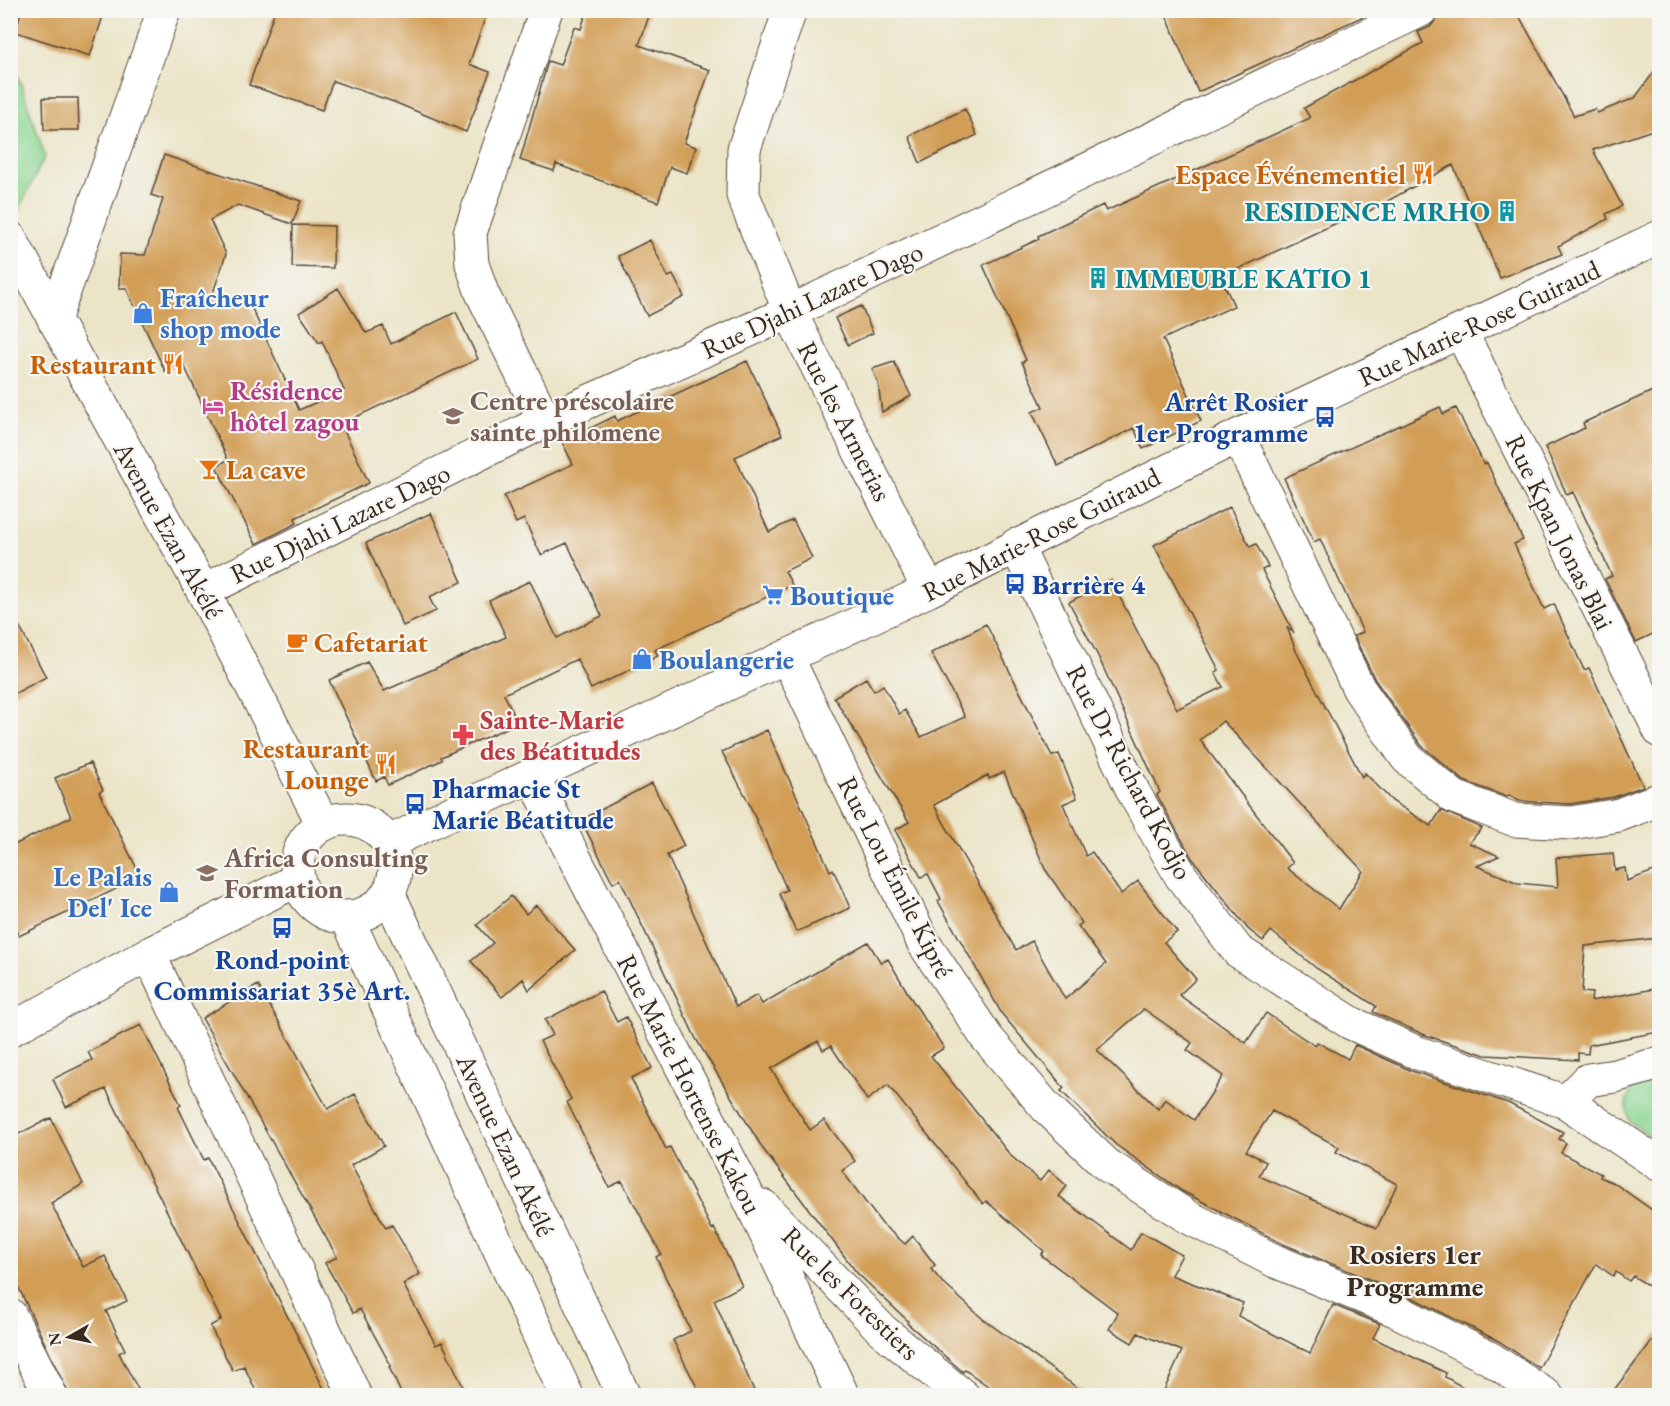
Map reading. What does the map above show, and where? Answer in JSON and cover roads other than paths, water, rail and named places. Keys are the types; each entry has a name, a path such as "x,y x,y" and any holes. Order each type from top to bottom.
{"street":[{"path":"54,320 164,10"},
{"path":"545,421 482,292 472,264 470,232 546,10"},
{"name":"Rue les Armerias","path":"790,10 744,149 742,195 790,312 929,590"},
{"name":"Rue Djahi Lazare Dago","path":"203,591 545,421 790,312 1421,10"},
{"name":"Rue Marie-Rose Guiraud","path":"388,842 929,590 1238,436 1659,237"},
{"name":"Avenue Ezan Akélé","path":"10,238 203,591 323,824"},
{"name":"Rue Kpan Jonas Blai","path":"1461,332 1659,731"},
{"path":"1238,436 1359,689 1407,758 1454,797 1515,820 1571,823 1619,815 1659,799"},
{"name":"Rue Dr Richard Kodjo","path":"1017,545 1134,793 1181,876 1238,951 1351,1023 1418,1053 1566,1102 1659,1165"},
{"name":"Rue Lou Émile Kipré","path":"788,657 923,942 987,1038 1046,1107 1107,1165 1188,1217 1275,1261 1395,1310 1491,1359 1546,1395"},
{"name":"Rue Marie Hortense Kakou","path":"532,775 743,1186 843,1395"},
{"path":"354,819 380,831 388,842 393,855 395,876 389,895 375,909 348,920 320,911 306,898 297,880 297,861 303,842 323,824 334,820 354,819"},
{"path":"10,1030 149,954 297,880"},
{"name":"Avenue Ezan Akélé","path":"389,895 624,1395"},
{"name":"Avenue Ezan Akélé","path":"348,920 567,1395"},
{"path":"149,954 355,1395"},
{"path":"1566,1102 1588,1080 1615,1076 1659,1063"},
{"name":"Rue les Forestiers","path":"743,1186 882,1330 963,1395"},
{"path":"10,1315 51,1395"}],"place":[{"name":"Espace Événementiel","path":"1423,174"},
{"name":"RESIDENCE MRHO","path":"1507,211"},
{"name":"IMMEUBLE KATIO 1","path":"1098,278"},
{"name":"Fraîcheur shop mode","path":"143,313"},
{"name":"Restaurant","path":"173,364"},
{"name":"Résidence hôtel zagou","path":"213,406"},
{"name":"Centre préscolaire sainte philomene","path":"453,416"},
{"name":"Arrêt Rosier 1er Programme","path":"1325,417"},
{"name":"La cave","path":"209,469"},
{"name":"Barrière 4","path":"1015,584"},
{"name":"Boutique","path":"773,595"},
{"name":"Cafetariat","path":"297,642"},
{"name":"Boulangerie","path":"642,659"},
{"name":"Sainte-Marie des Béatitudes","path":"463,735"},
{"name":"Restaurant Lounge","path":"386,764"},
{"name":"Pharmacie St Marie Béatitude","path":"415,804"},
{"name":"Africa Consulting Formation","path":"207,873"},
{"name":"Le Palais Del' Ice","path":"169,892"},
{"name":"Rond-point Commissariat 35è Art.","path":"282,928"}],"district":[{"name":"Rosiers 1er Programme","path":"1415,1270"}]}
